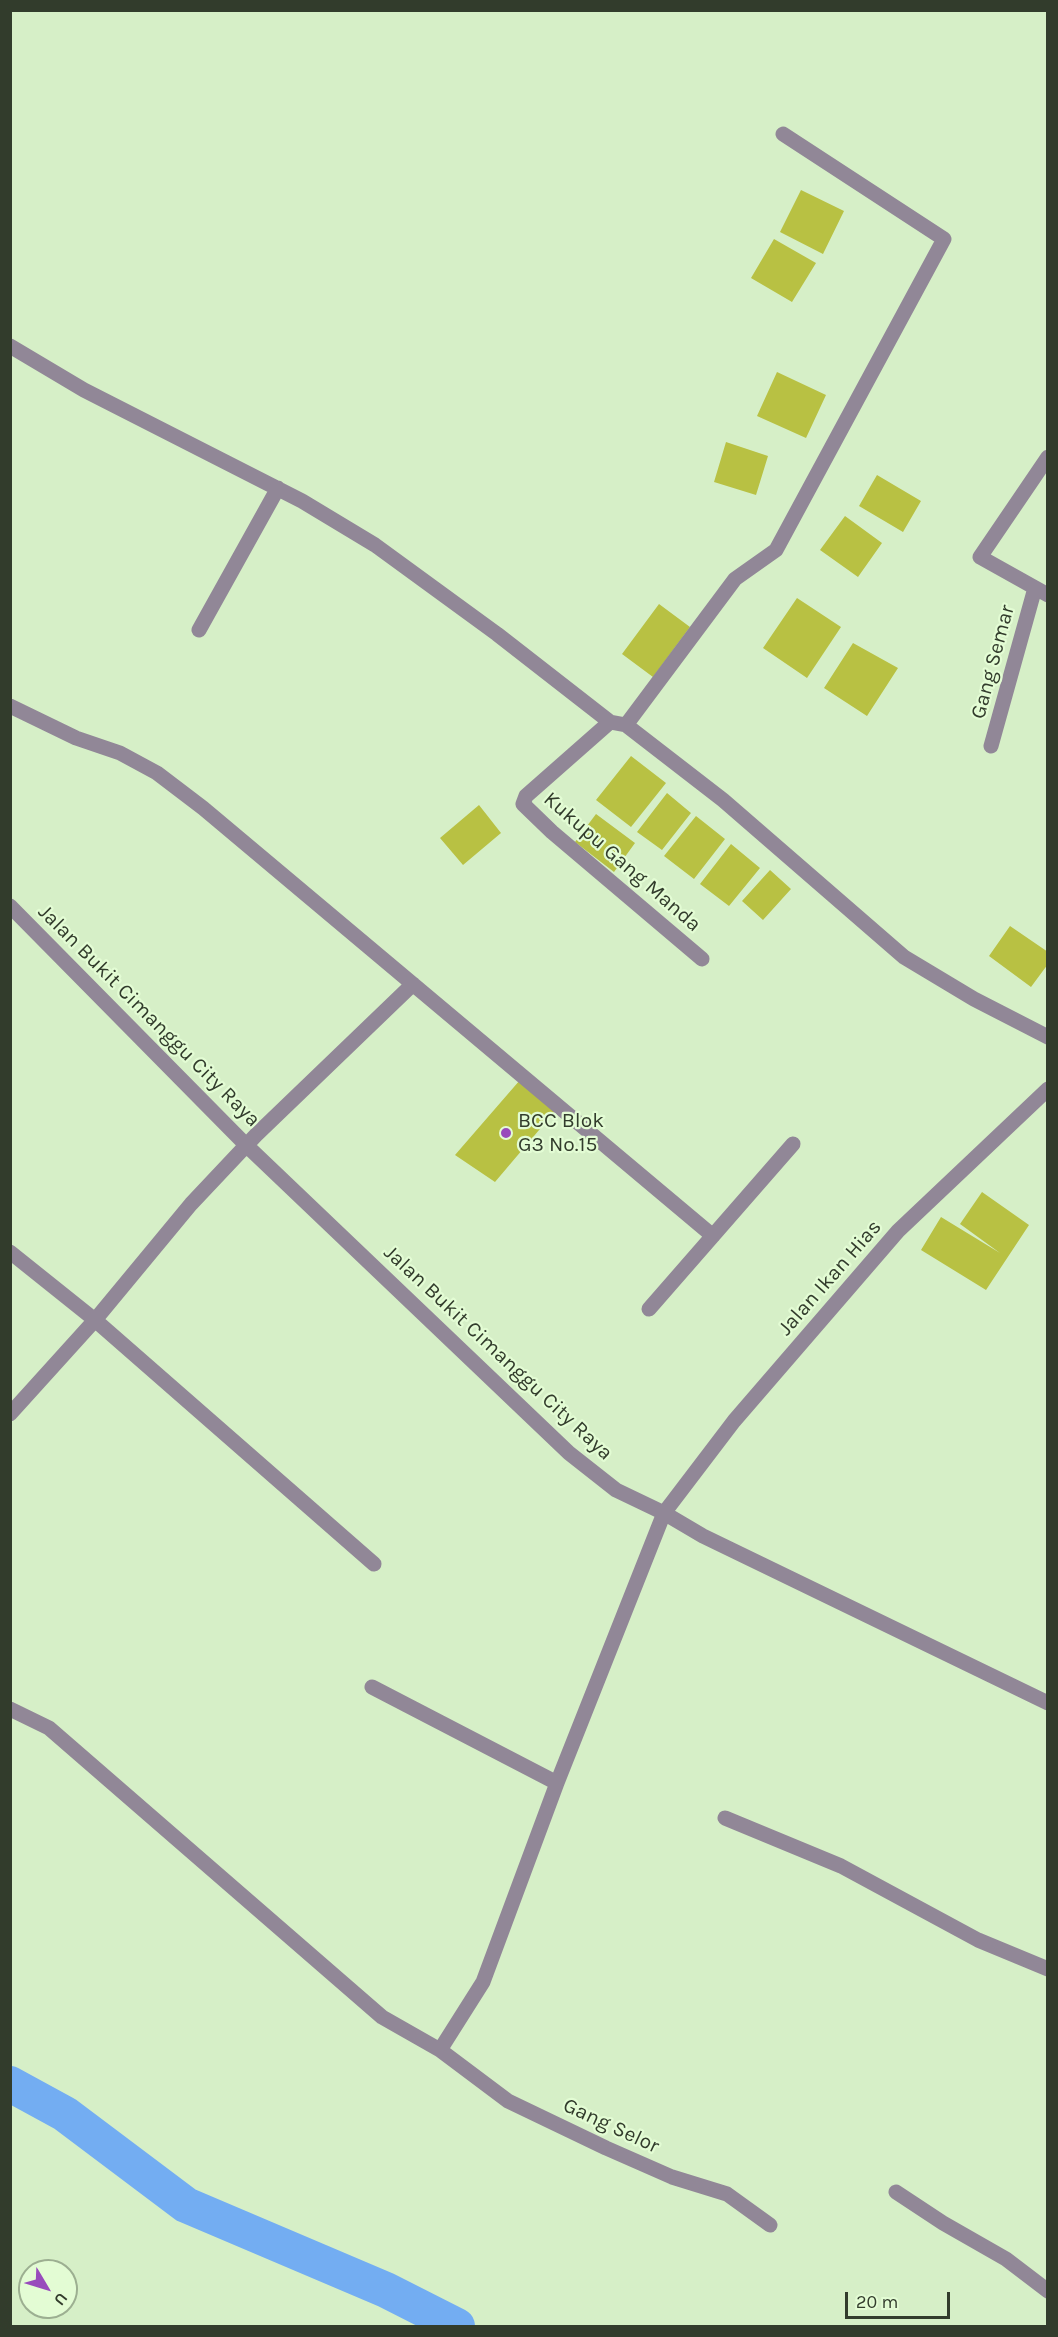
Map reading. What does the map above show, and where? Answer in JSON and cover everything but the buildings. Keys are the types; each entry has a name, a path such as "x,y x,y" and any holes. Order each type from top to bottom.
{"street":[{"path":"626,725 735,579 776,550 944,239 783,134"},
{"path":"10,345 84,390 278,488 375,545 506,641 610,722 626,725 723,800 904,957 974,999 1047,1037"},
{"name":"Gang Semar","path":"991,746 1041,591 980,557 1047,457"},
{"path":"199,630 278,488"},
{"path":"10,706 76,738 120,753 157,773 203,808 712,1236"},
{"name":"Kukupu Gang Manda","path":"610,722 526,796 523,804 552,832 702,959"},
{"name":"Jalan Bukit Cimanggu City Raya","path":"10,906 246,1145 569,1453 616,1490 664,1513 703,1536 1047,1703"},
{"path":"10,1414 95,1320 171,1226 246,1145 413,984"},
{"name":"Jalan Ikan Hias","path":"441,2050 483,1982 557,1783 664,1513 735,1421 898,1232 1047,1089"},
{"path":"649,1309 793,1144"},
{"path":"10,1252 95,1320 374,1564"},
{"path":"372,1688 557,1783"},
{"name":"Gang Selor","path":"10,1709 49,1728 382,2017 441,2050 508,2101 653,2169 727,2194 771,2225"},
{"path":"725,1818 841,1866 978,1940 1047,1969"},
{"path":"896,2192 943,2223 1006,2259 1047,2291"}],"waterway":[{"path":"10,2084 65,2114 186,2205 386,2290 457,2326"}],"place":[{"name":"BCC Blok G3 No.15","path":"506,1133"}]}
